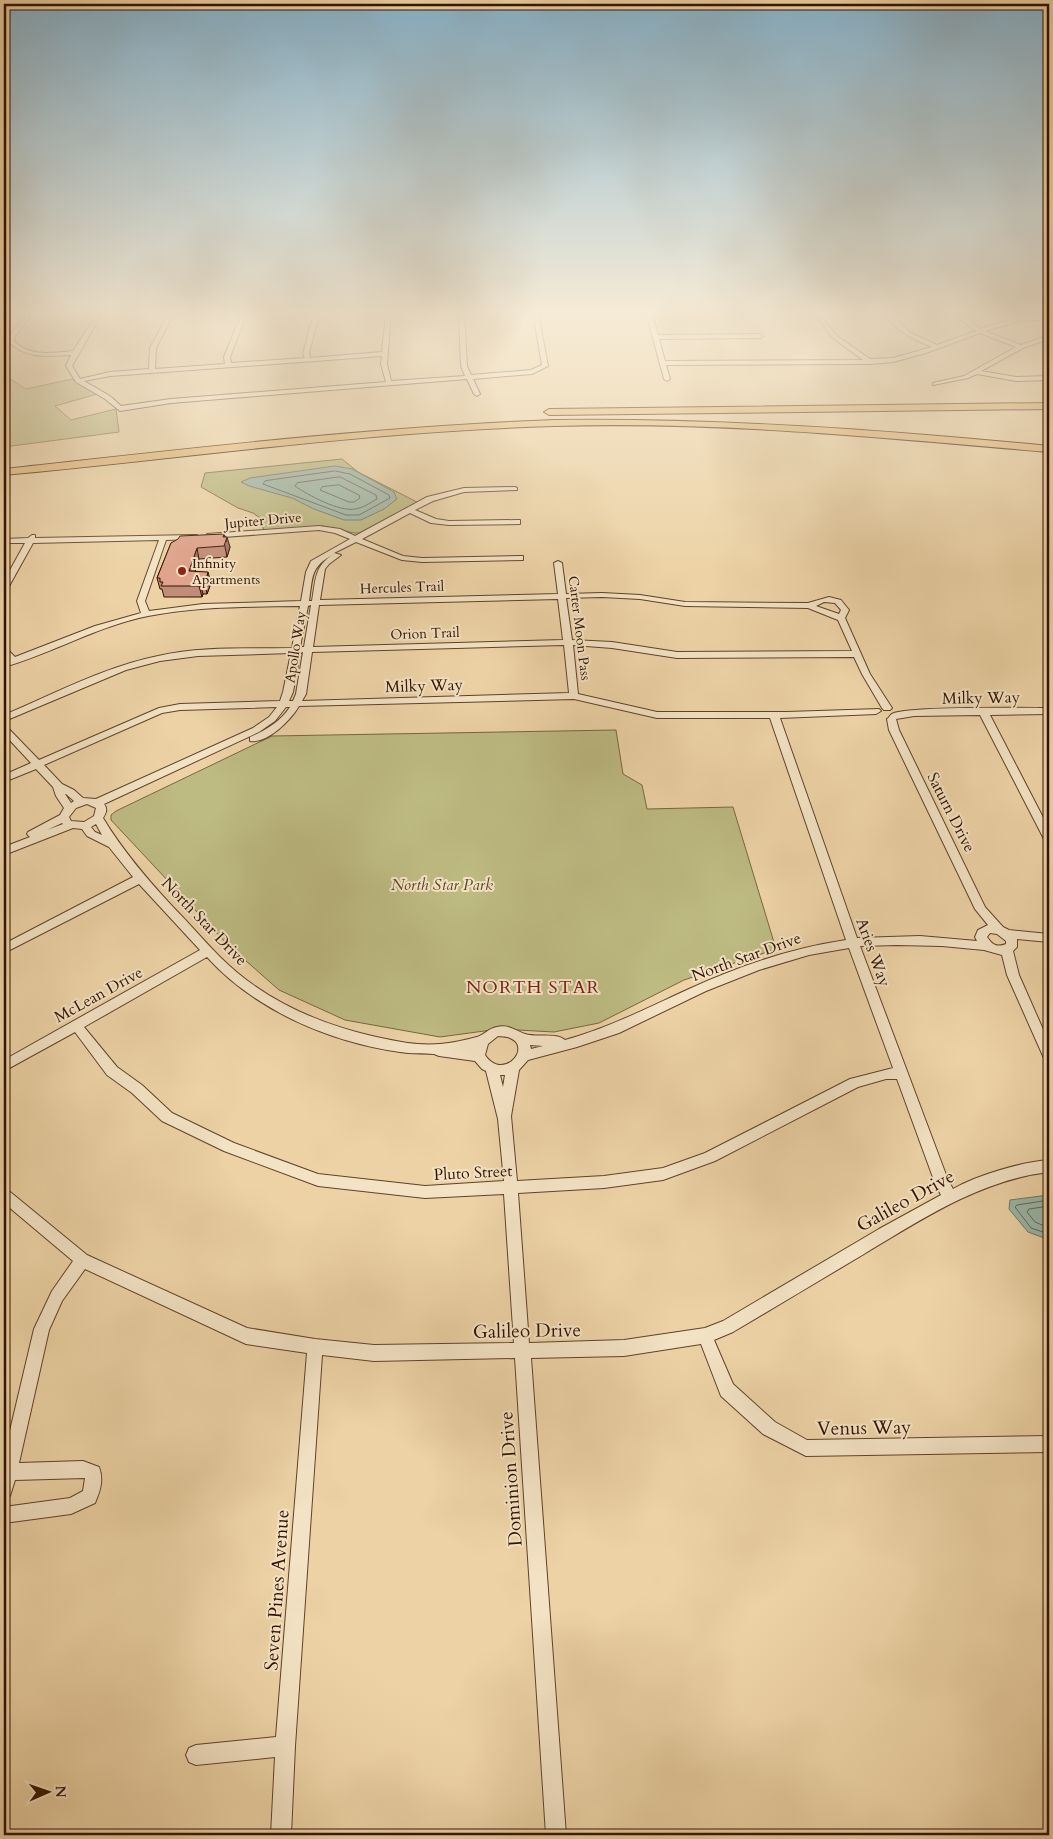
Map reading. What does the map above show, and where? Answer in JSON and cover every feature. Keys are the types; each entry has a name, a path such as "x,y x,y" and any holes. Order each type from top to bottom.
{"highway":[{"path":"535,413 1049,405"},
{"path":"4,463 343,427 506,415"},
{"path":"4,472 358,434 432,428 557,423 673,423 778,426 1049,449"}],"street":[{"path":"109,399 120,409 199,399"},
{"name":"Apollo Way","path":"99,811 256,730 274,718 284,705 290,684 303,604 314,563 324,555 436,502 438,497 464,490 515,489"},
{"path":"412,512 434,521 450,523 518,522"},
{"name":"Jupiter Drive","path":"4,542 32,538 163,538 243,535 319,528 337,531 402,558 520,558"},
{"path":"4,588 32,538"},
{"path":"146,614 141,600 163,538"},
{"name":"Apollo Way","path":"99,811 267,733 290,715 302,688 323,565 359,540"},
{"name":"Carter Moon Pass","path":"558,563 561,596 570,642 574,696"},
{"name":"Hercules Trail","path":"4,664 98,628 146,614 203,606 623,595 685,604 808,606"},
{"name":"Saturn Drive","path":"808,606 827,599 838,602 845,610 841,618 885,713 981,909 1006,939 1013,975 1049,1056"},
{"path":"808,606 841,618"},
{"name":"Orion Trail","path":"4,718 123,668 159,658 198,653 570,642 612,645 677,655 858,654"},
{"path":"4,651 13,660"},
{"name":"Milky Way","path":"4,779 165,710 180,707 574,696 657,715 1049,711"},
{"path":"983,711 1049,839"},
{"name":"Aries Way","path":"774,715 901,1073 942,1183 950,1198"},
{"path":"4,729 58,786 70,792 81,802 99,811 85,825 68,817 58,786"},
{"path":"4,851 68,817 81,802"},
{"name":"North Star Drive","path":"99,811 113,844 141,878 208,952 256,993 297,1016 352,1036 400,1047 479,1056"},
{"name":"North Star Drive","path":"85,825 91,834 113,844"},
{"path":"4,949 141,878"},
{"name":"Saturn Drive","path":"981,909 986,940 1013,975"},
{"path":"1006,939 1000,951 986,940 991,929 1006,939 1049,939"},
{"name":"North Star Drive","path":"526,1055 624,1025 702,988 752,968 808,951 854,943 986,940"},
{"name":"McLean Drive","path":"4,1066 208,952"},
{"name":"Pluto Street","path":"76,1025 112,1071 137,1089 167,1117 241,1151 318,1180 425,1192 604,1182 663,1174 710,1157 848,1086 886,1074 901,1073"},
{"path":"498,1031 517,1035 522,1039 525,1044 526,1055 513,1068 506,1070 492,1068 479,1056 479,1046 482,1041 486,1036 498,1031"},
{"name":"North Star Drive","path":"522,1039 572,1042"},
{"name":"North Star Drive","path":"428,1049 482,1041"},
{"name":"Dominion Drive","path":"492,1068 505,1119 512,1188 556,1835"},
{"name":"Dominion Drive","path":"505,1119 513,1068"},
{"name":"Galileo Drive","path":"4,1195 82,1260 246,1336 374,1354 523,1351 624,1348 705,1336 728,1327 884,1234 967,1188 1030,1168 1049,1166"},
{"path":"4,1490 42,1329 57,1296 82,1260"},
{"name":"Venus Way","path":"705,1336 727,1390 769,1428 806,1448 1049,1444"},
{"name":"Seven Pines Avenue","path":"281,1835 285,1746 315,1347"},
{"path":"4,1515 71,1506 89,1497 93,1486 94,1473 83,1469 9,1472"},
{"path":"196,1755 285,1746"}],"green space":[{"path":"4,399 80,399 55,406 71,420 116,409 119,432 4,447"},
{"path":"342,459 358,472 417,502 360,533 323,526 264,531 260,518 253,513 238,508 201,487 205,473"},
{"name":"North Star Park","path":"616,730 623,774 642,785 647,809 733,807 776,949 684,980 599,1023 554,1032 499,1029 440,1037 345,1020 279,990 228,945 111,820 111,815 116,811 272,736"}],"water":[{"path":"335,466 352,469 394,492 397,499 384,509 361,520 344,520 314,509 292,498 241,482 250,478"},
{"path":"1049,1195 1049,1239 1047,1239 1028,1232 1009,1209 1010,1200"}],"building":[{"path":"224,534 223,537 227,537 224,546 197,548 189,571 208,572 205,583 200,583 199,586 161,586 163,582 160,582 160,578 157,578 171,543 180,536"}],"place":[{"name":"Infinity Apartments","path":"182,571"}],"district":[{"name":"NORTH STAR","path":"533,987"}]}
